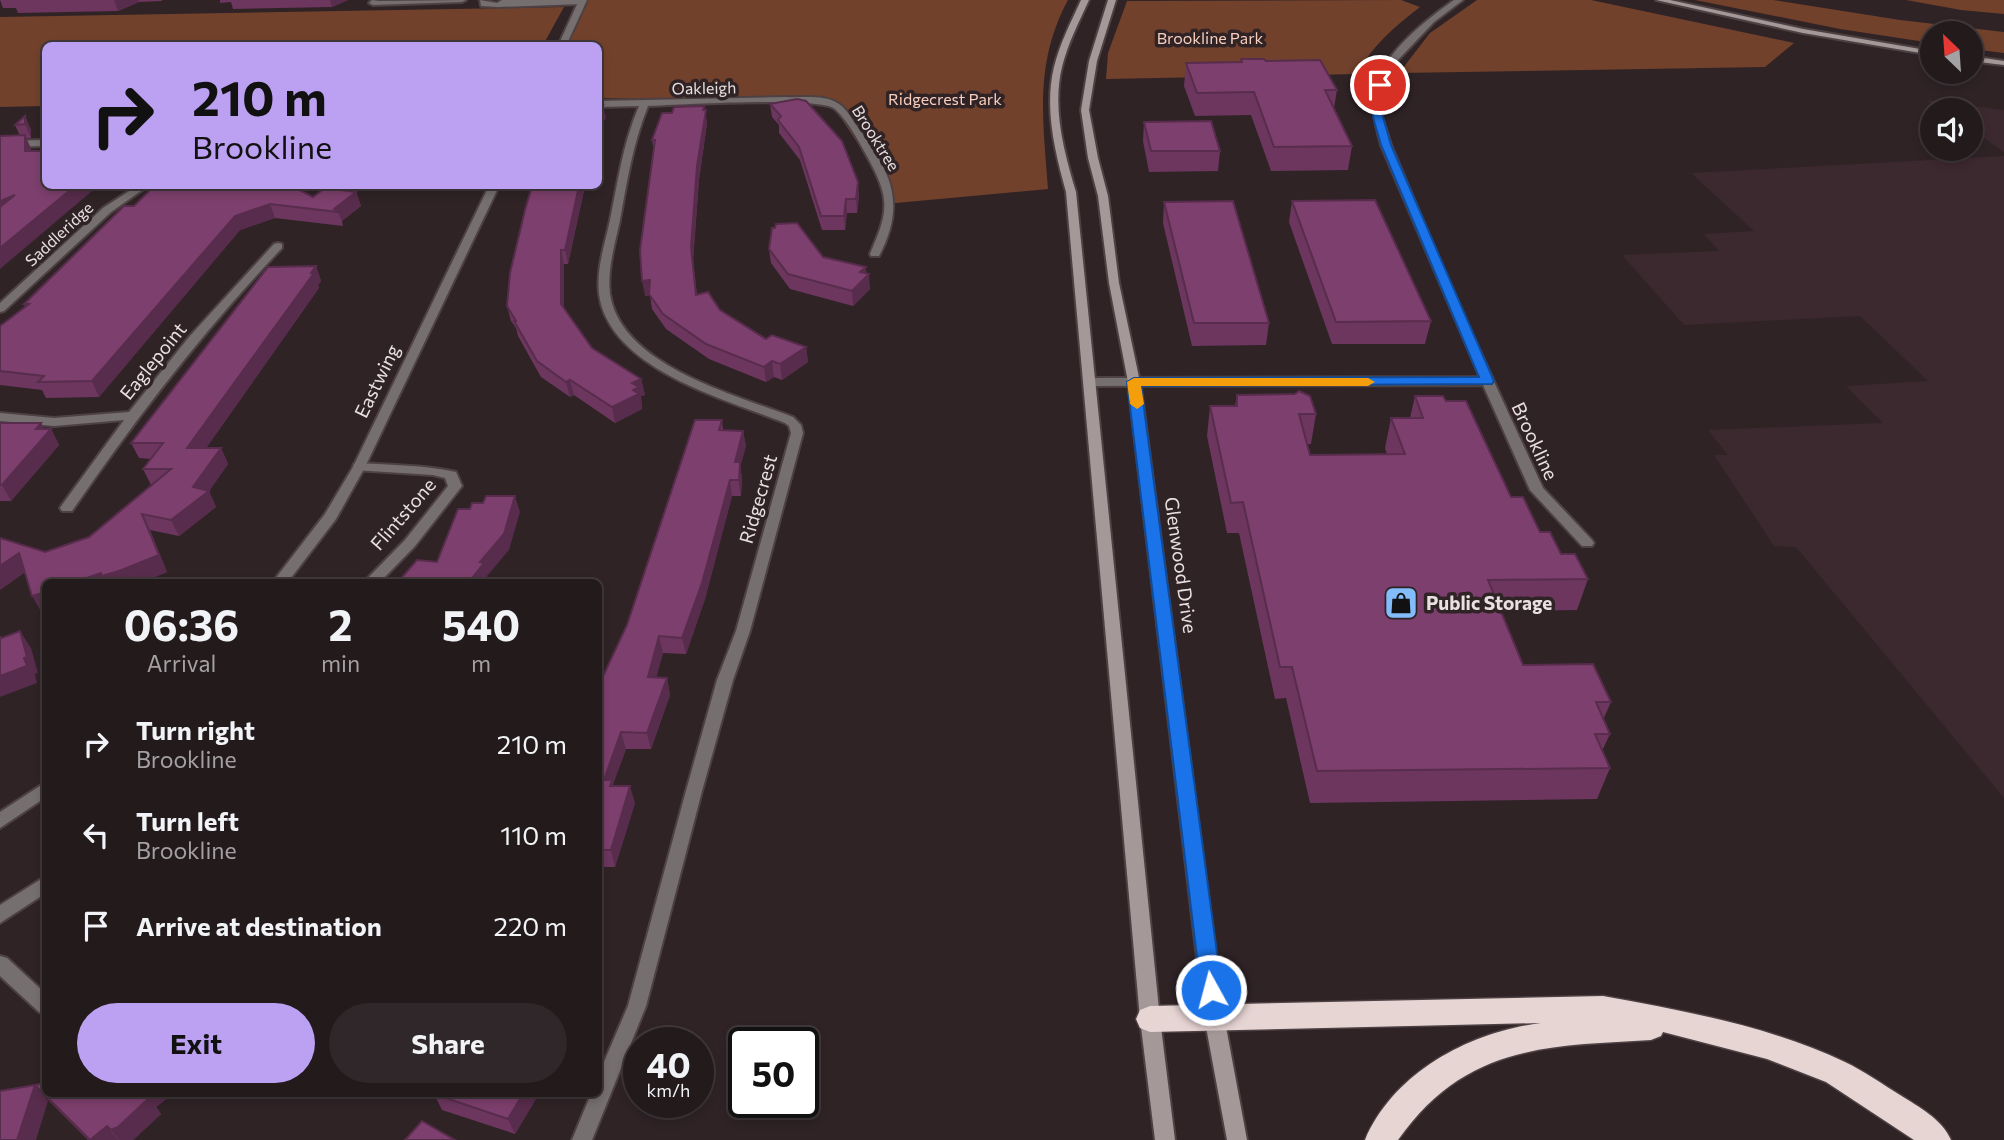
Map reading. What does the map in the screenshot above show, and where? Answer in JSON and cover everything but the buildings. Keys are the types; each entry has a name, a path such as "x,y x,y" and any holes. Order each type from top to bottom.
{"highway":[{"path":"1150,1019 1602,1009 1688,1024 1768,1046 1836,1072 1916,1122 1936,1140"},
{"path":"1380,1140 1393,1118 1440,1072 1489,1046 1546,1034 1688,1024"}],"main road":[{"path":"1085,0 1056,78 1056,98 1063,162 1071,191 1079,292 1091,382 1150,1019 1165,1140"},
{"name":"Glenwood Drive","path":"1112,0 1093,61 1086,110 1093,158 1103,196 1114,283 1134,382 1214,1016 1237,1140"},
{"path":"1660,0 1802,31 1920,51"},
{"path":"1983,60 2004,63"}],"street":[{"path":"376,0 373,3 582,1 564,42"},
{"path":"456,1 462,0"},
{"name":"Brookline","path":"1459,0 1424,27 1392,61 1380,85 1378,117 1405,191 1537,490 1587,542"},
{"name":"Oakleigh","path":"602,104 810,101"},
{"name":"Brooktree","path":"810,101 828,102 837,107 860,137 885,181 889,195 889,220 875,254"},
{"name":"Ridgecrest","path":"602,1091 637,1006 694,791 725,680 743,631 797,433 795,425 789,420 697,385 659,365 631,341 615,321 607,305 606,267 625,157 645,102"},
{"path":"0,144 42,143"},
{"name":"Saddleridge","path":"0,309 107,210 138,189"},
{"name":"Eastwing","path":"282,579 331,516 359,467 493,189"},
{"name":"Eaglepoint","path":"67,508 131,416 233,292 278,246"},
{"path":"1091,382 1488,381"},
{"path":"0,417 54,422 131,416"},
{"name":"Flintstone","path":"359,467 433,471 451,475 455,486 410,542 374,579"},
{"path":"0,821 42,791"},
{"path":"0,915 42,886"},
{"path":"0,964 42,1002"},
{"name":"Ridgecrest","path":"582,1140 600,1097"}],"shaded area":[{"path":"1983,107 2004,110 2004,152 1983,137"},
{"path":"2004,156 2004,798 1796,547 1774,546 1714,455 1728,455 1708,430 1883,423 1846,386 1928,381 1860,316 1684,325 1622,255 1719,251 1704,234 1754,231 1691,173 1920,161 1983,161 1983,157"}],"green space":[{"name":"Ridgecrest Park","path":"586,0 1068,0 1057,23 1045,69 1043,115 1048,189 885,204 873,166 831,103 802,97 690,100 602,98 602,42 567,42"},
{"name":"Brookline Park","path":"1401,0 1420,7 1384,38 1357,74 1106,79 1108,53 1127,1"},
{"path":"1477,0 1591,0 1794,43 1765,67 1399,73 1430,33"},
{"path":"1695,0 1773,0 1920,22 1920,41 1840,29"},
{"path":"1906,0 2004,0 2004,14 1961,10"},
{"path":"564,7 545,42 42,42 42,106 0,107 0,17"},
{"path":"1983,30 2004,32 2004,53 1983,50"}],"slow traffic":[{"path":"1137,404 1134,382 1368,382"}],"place":[{"name":"Public Storage","path":"1401,603"}],"route":[{"path":"1211,990 1134,382 1488,381 1448,295 1386,145 1378,117 1380,85"}]}
